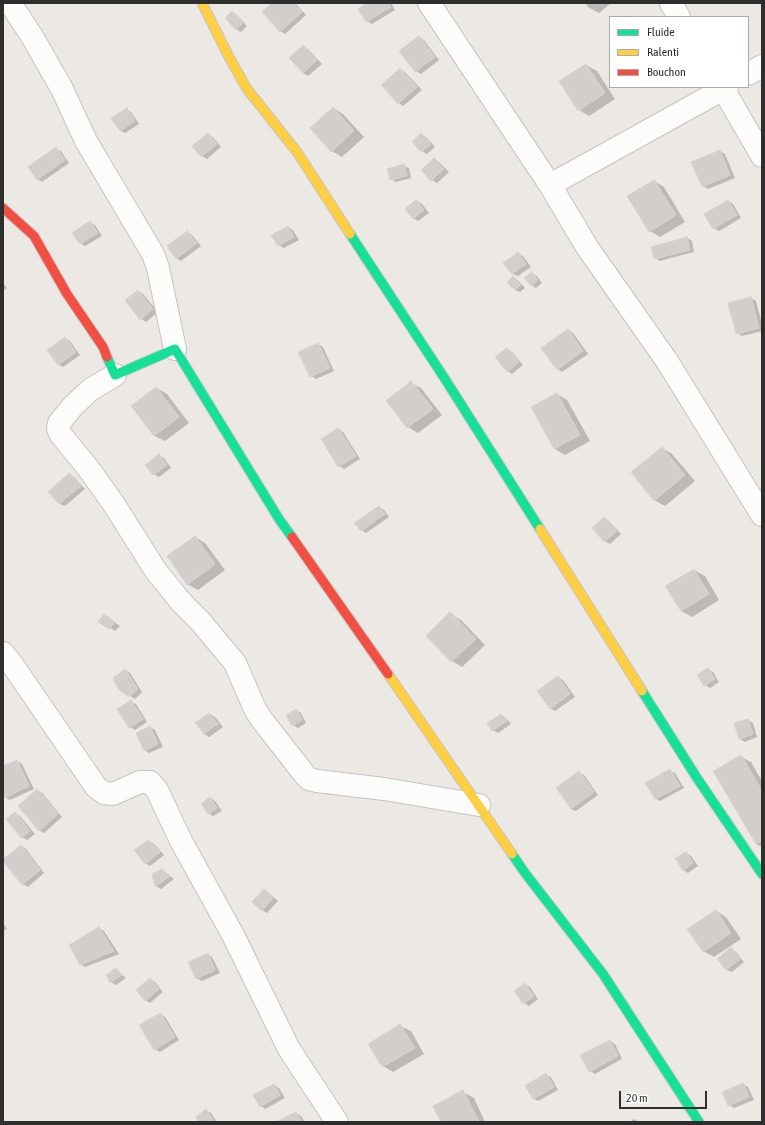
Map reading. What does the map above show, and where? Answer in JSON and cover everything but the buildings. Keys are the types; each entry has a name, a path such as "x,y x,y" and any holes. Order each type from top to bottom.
{"street":[{"path":"10,3 33,38 62,88 86,141 153,254 158,268 175,349 279,518 525,873 603,974 699,1122"},
{"path":"202,3 229,57 247,88 268,117 297,152 445,379 697,778 762,874"},
{"path":"429,3 550,185 587,247 667,361 762,515"},
{"path":"670,3 678,16"},
{"path":"749,73 762,66"},
{"path":"550,185 724,88 762,156"},
{"path":"3,208 34,236 67,294 103,347 115,374"},
{"path":"175,349 115,374 90,390 73,406 59,423 58,428 61,435 92,474 156,571 181,602 205,626 235,664 255,709 262,720 309,779 384,789 479,806"},
{"path":"3,653 96,787 104,793 113,794 140,782 150,782 157,790 181,841 233,935 289,1049 336,1122"}],"traffic: fast":[{"path":"350,234 445,379 540,529"},
{"path":"107,357 115,375 175,349 279,519 292,537"},
{"path":"642,691 697,778 762,874"},
{"path":"512,854 603,974 699,1122"}],"traffic: slow":[{"path":"202,3 247,89 297,152 350,234"},
{"path":"540,529 642,691"},
{"path":"388,674 512,854"}],"traffic: jam":[{"path":"3,208 34,236 67,294 103,347 107,357"},
{"path":"292,537 388,674"}]}
